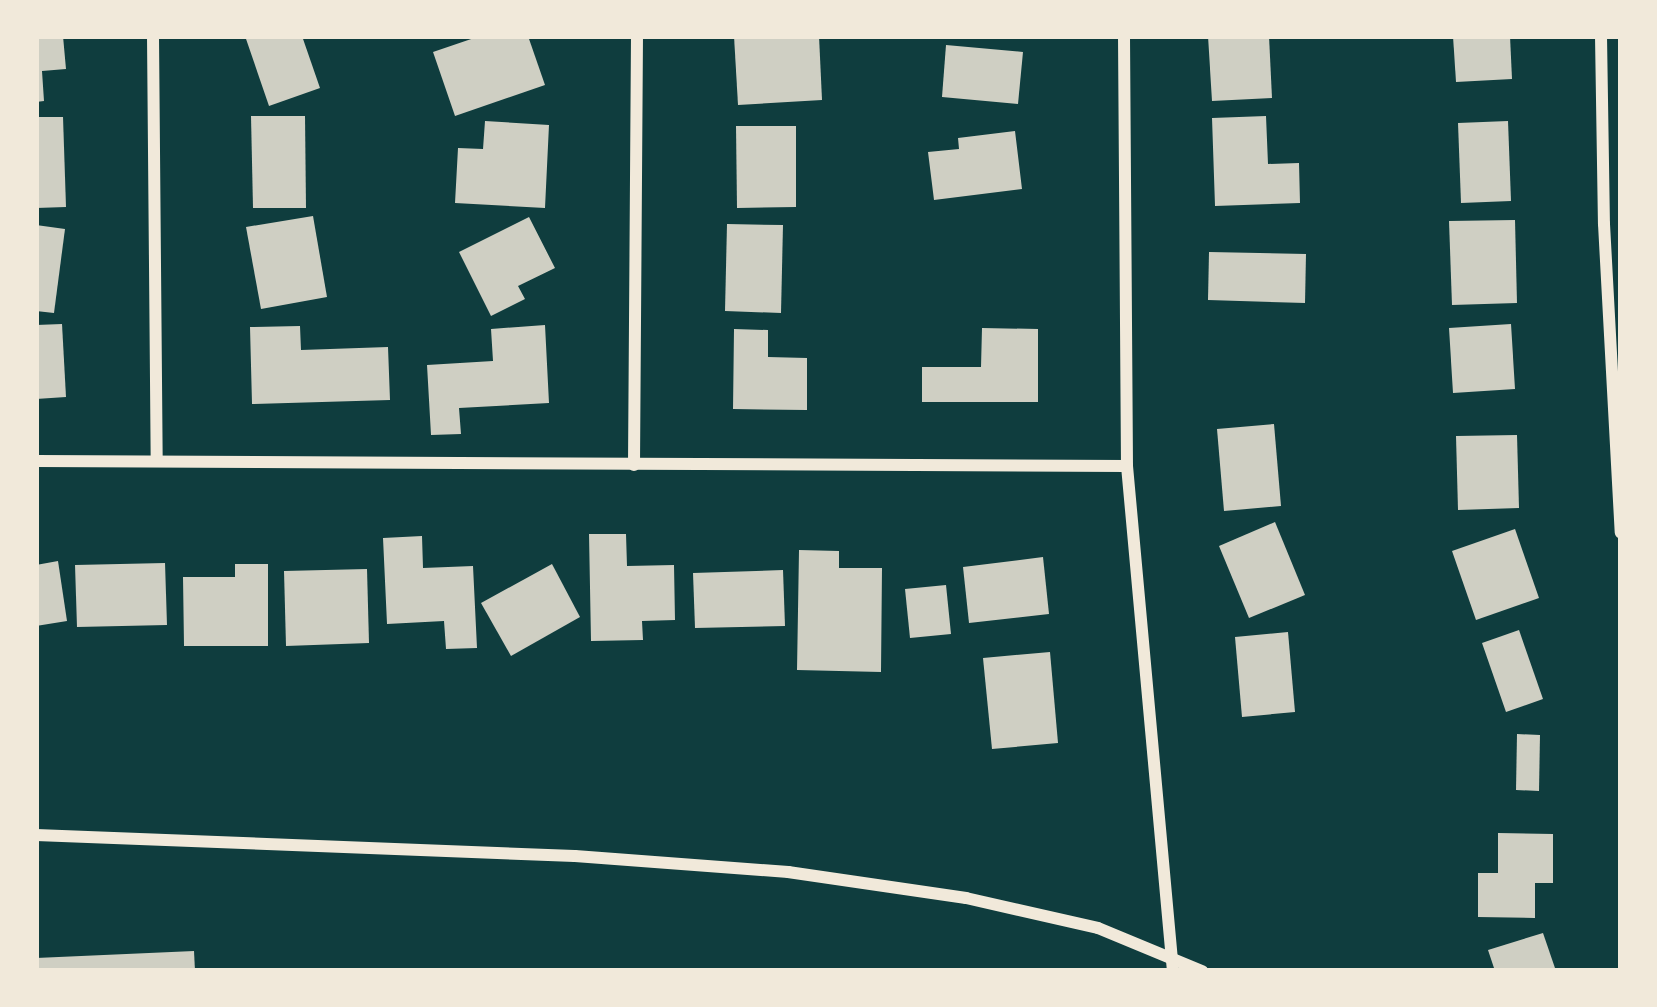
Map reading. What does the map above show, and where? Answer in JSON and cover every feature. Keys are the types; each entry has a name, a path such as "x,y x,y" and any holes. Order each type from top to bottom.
{"street":[{"path":"152,36 157,461"},
{"path":"634,465 638,36"},
{"path":"1124,36 1127,466 1173,966"},
{"path":"1601,36 1604,224 1621,533"},
{"path":"36,461 1127,466"},
{"path":"36,835 575,856 788,872 966,898 1098,928 1173,966 1202,971"}],"building":[{"path":"36,36 63,36 66,69 42,71 44,101 36,102"},
{"path":"245,36 302,36 320,88 269,106"},
{"path":"480,36 528,36 545,85 455,116 433,52"},
{"path":"734,36 819,36 822,100 738,105"},
{"path":"1208,36 1269,36 1272,98 1212,101"},
{"path":"1453,36 1510,36 1512,79 1456,82"},
{"path":"946,45 1023,52 1018,104 942,97"},
{"path":"251,116 305,116 306,208 253,208"},
{"path":"1266,116 1268,164 1299,163 1300,203 1215,206 1212,118"},
{"path":"36,117 63,117 66,207 36,208"},
{"path":"485,121 549,125 545,208 455,203 458,148 483,149"},
{"path":"1508,121 1511,201 1461,203 1458,123"},
{"path":"736,126 796,126 796,207 737,208"},
{"path":"1015,131 1022,189 934,200 928,152 959,149 958,138"},
{"path":"313,216 327,297 261,309 246,227"},
{"path":"529,217 555,268 518,286 525,299 491,316 459,252"},
{"path":"1515,220 1517,303 1452,305 1449,221"},
{"path":"727,224 783,225 781,313 725,311"},
{"path":"36,225 65,229 54,313 36,311"},
{"path":"1209,252 1306,254 1305,303 1208,300"},
{"path":"62,324 66,397 36,399 36,325"},
{"path":"1511,324 1515,389 1453,393 1449,328"},
{"path":"545,325 549,403 459,408 461,434 431,435 427,365 493,361 491,329"},
{"path":"300,326 301,350 388,347 390,400 252,404 250,327"},
{"path":"982,328 1038,329 1038,402 922,402 922,367 981,367"},
{"path":"734,329 768,330 768,357 807,358 807,410 733,409"},
{"path":"1274,424 1281,506 1224,511 1217,429"},
{"path":"1517,435 1519,508 1458,510 1456,436"},
{"path":"1275,522 1305,595 1249,618 1219,546"},
{"path":"1515,529 1539,598 1476,620 1452,551"},
{"path":"589,534 626,534 627,566 674,565 675,620 642,621 643,640 591,641"},
{"path":"422,536 423,568 473,566 477,648 446,649 444,621 387,624 383,538"},
{"path":"799,550 839,551 839,568 882,568 881,672 797,670"},
{"path":"1043,557 1049,614 969,623 963,567"},
{"path":"58,561 67,621 36,626 36,565"},
{"path":"165,563 167,625 77,627 75,565"},
{"path":"235,564 268,564 268,646 184,646 183,577 235,577"},
{"path":"552,564 580,617 511,656 481,603"},
{"path":"367,569 369,643 286,646 284,571"},
{"path":"783,570 785,626 695,628 693,573"},
{"path":"946,585 951,634 910,638 905,589"},
{"path":"1519,630 1543,699 1506,712 1482,643"},
{"path":"1288,632 1295,712 1242,717 1235,637"},
{"path":"1050,652 1058,743 992,749 983,658"},
{"path":"1517,734 1540,735 1539,791 1516,790"},
{"path":"1498,833 1553,834 1553,883 1535,883 1535,918 1478,917 1478,873 1498,873"},
{"path":"1543,933 1556,971 1495,971 1488,950"},
{"path":"194,951 195,971 36,971 36,958"}]}
